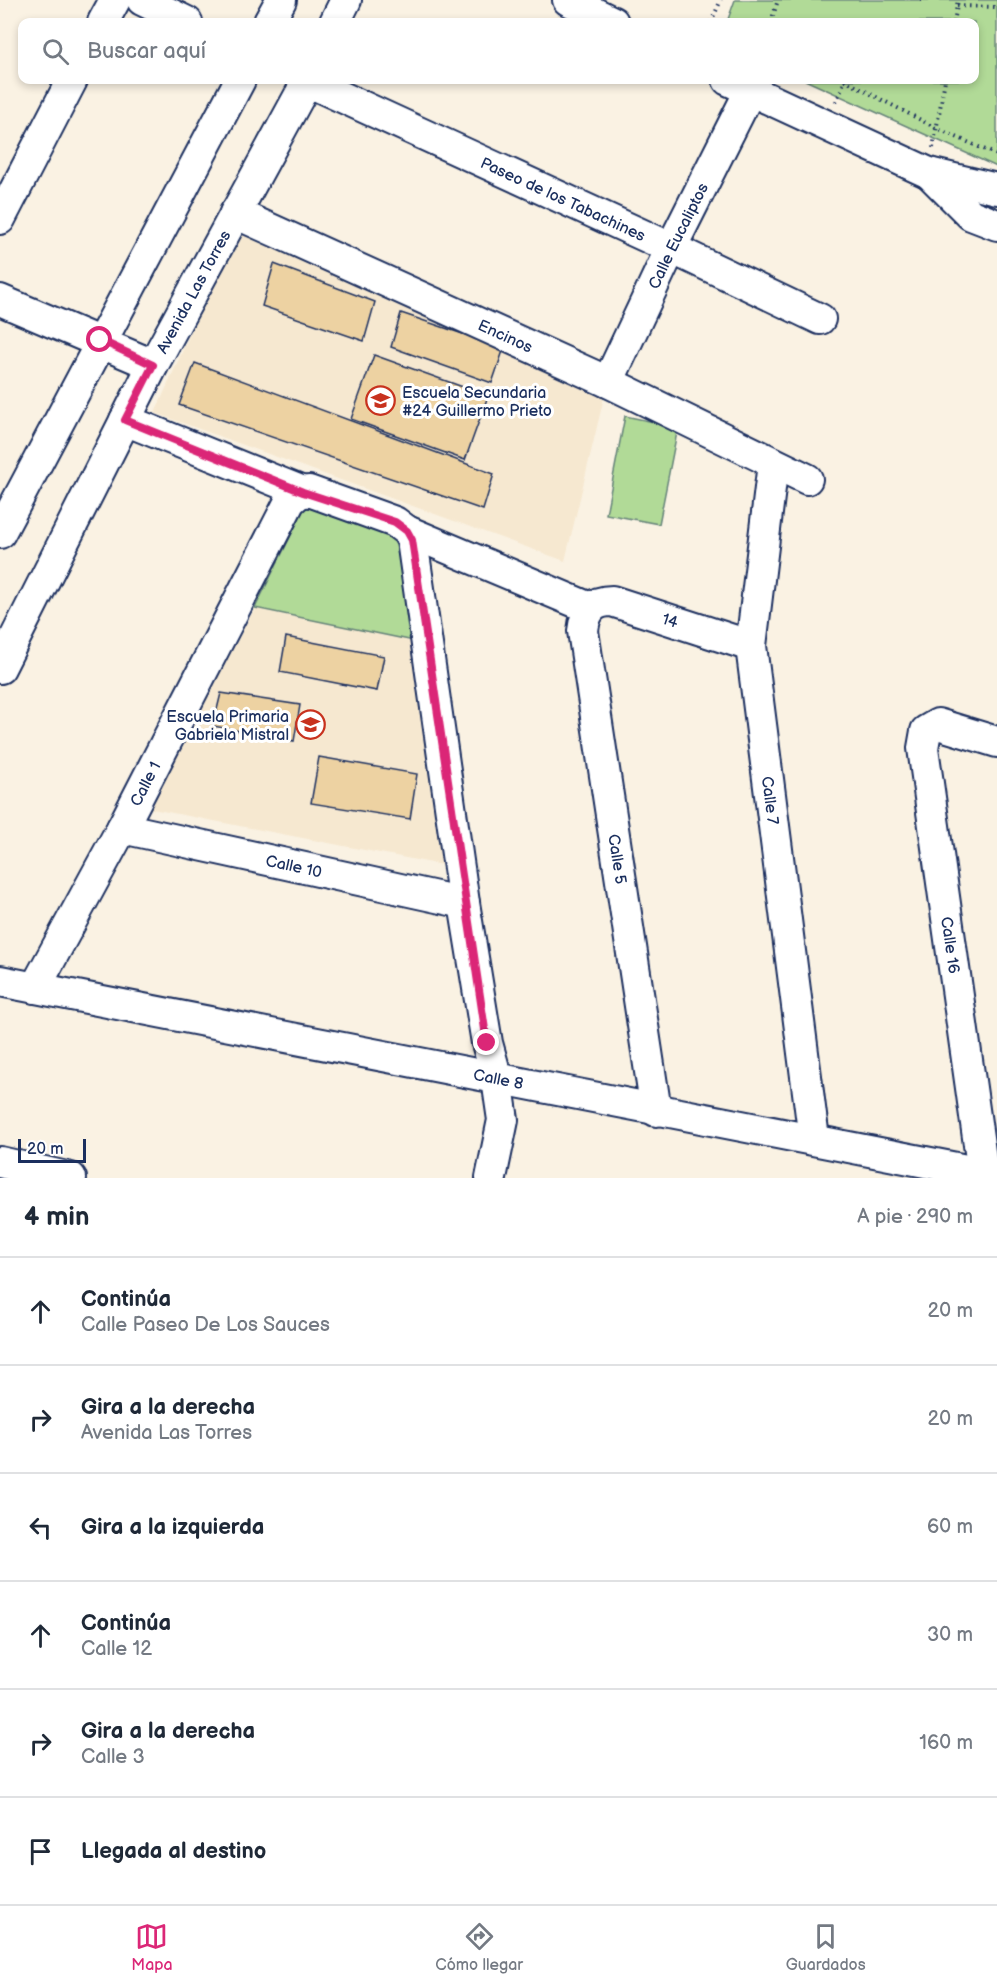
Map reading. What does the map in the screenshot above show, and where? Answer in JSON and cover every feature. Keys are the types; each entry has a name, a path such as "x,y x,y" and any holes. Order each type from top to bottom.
{"street":[{"path":"105,18 115,0"},
{"path":"142,0 180,18"},
{"path":"271,18 281,0"},
{"path":"337,18 346,0"},
{"path":"568,0 606,18"},
{"path":"0,219 70,84"},
{"path":"0,533 13,479 100,340 238,84"},
{"name":"Avenida Las Torres","path":"0,668 153,365 305,84"},
{"name":"Paseo de los Tabachines","path":"316,84 820,319"},
{"path":"739,85 928,173 997,189"},
{"name":"Calle Eucaliptos","path":"608,382 671,248 739,85"},
{"path":"928,173 971,215 997,225"},
{"name":"Encinos","path":"235,213 608,382 807,479"},
{"path":"0,300 100,340 153,365"},
{"path":"125,420 306,492 401,526 590,608"},
{"name":"Calle 7","path":"773,463 751,646 814,1139"},
{"name":"Calle 1","path":"35,988 122,828 290,501 306,492"},
{"path":"401,526 412,540 464,903 487,1043 497,1079 503,1120 491,1178"},
{"name":"14","path":"590,608 602,601 612,601 751,646"},
{"name":"Calle 5","path":"590,608 583,631 656,1111"},
{"name":"Calle 16","path":"990,1175 923,748 926,731 938,724 997,742"},
{"name":"Calle 10","path":"122,828 464,903"},
{"name":"Calle 8","path":"0,981 990,1175"},
{"path":"0,1162 71,1178"}],"path":[{"path":"713,18 721,0"},
{"path":"772,18 778,0"},
{"path":"955,18 958,0"},
{"path":"957,6 997,8"},
{"path":"852,84 936,128 997,155"},
{"path":"928,173 944,84"}],"shaded area":[{"name":"Escuela Secundaria #24 Guillermo Prieto","path":"243,225 606,389 565,561 155,413 208,293"},
{"name":"Escuela Primaria Gabriela Mistral","path":"255,608 419,642 442,865 147,808"}],"green space":[{"path":"735,0 997,0 997,167 814,84 979,84 979,18 728,18"},
{"path":"625,416 678,427 659,524 606,514"},
{"path":"307,503 405,541 419,642 255,608"}],"building":[{"path":"274,264 375,302 364,341 262,306"},
{"path":"401,313 504,348 492,383 391,347"},
{"path":"374,355 488,396 465,460 351,419"},
{"path":"195,363 494,474 483,510 179,405"},
{"path":"286,637 384,656 377,691 280,672"},
{"path":"221,693 300,705 294,741 213,726"},
{"path":"319,757 417,774 410,819 311,803"}],"place":[{"name":"Escuela Secundaria #24 Guillermo Prieto","path":"381,401"},
{"name":"Escuela Primaria Gabriela Mistral","path":"310,725"}],"route":[{"path":"100,340 153,365 125,420 303,492 309,491 395,522 403,526 412,540 464,903 487,1043"}]}
